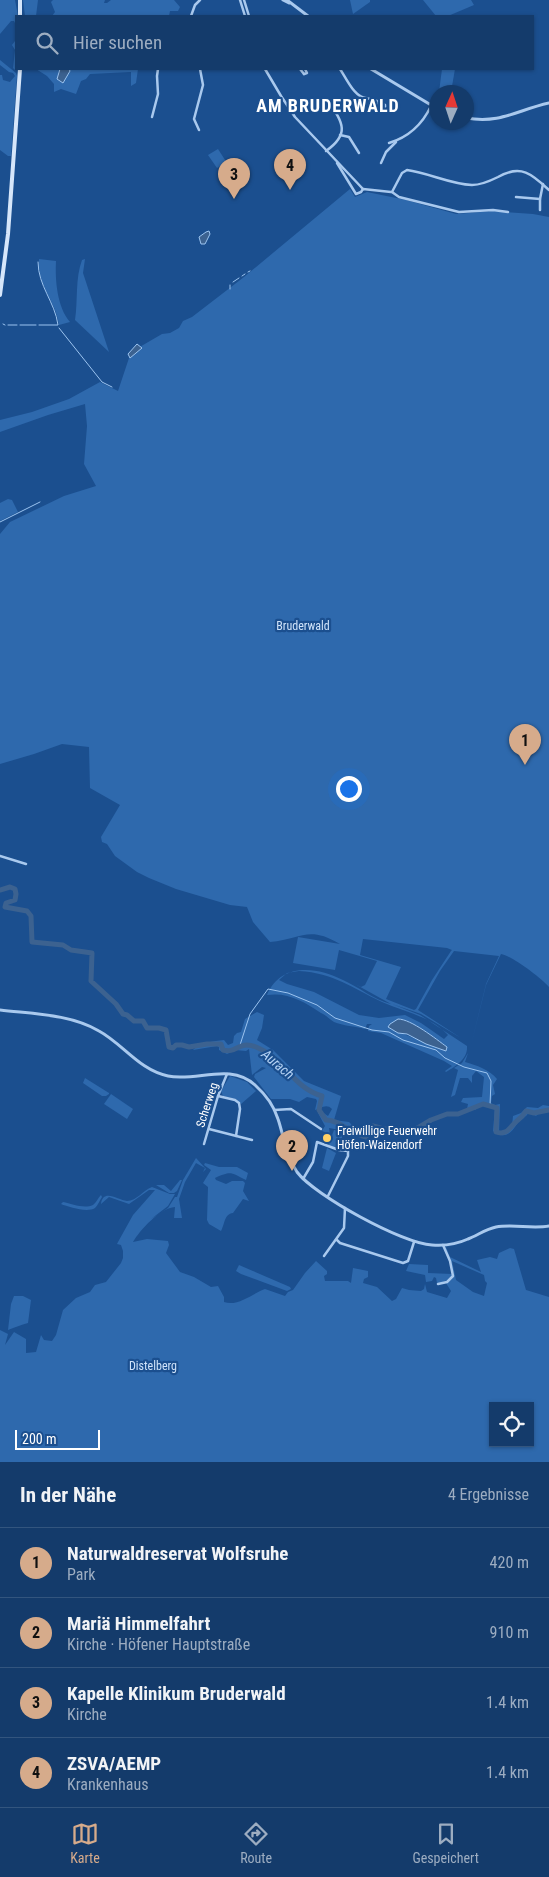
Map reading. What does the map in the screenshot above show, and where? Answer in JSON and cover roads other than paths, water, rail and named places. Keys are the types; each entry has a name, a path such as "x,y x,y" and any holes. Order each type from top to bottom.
{"main road":[{"path":"18,0 20,15"},
{"path":"0,295 8,241 20,70"}],"street":[{"path":"191,15 195,5 200,0"},
{"path":"240,0 245,15"},
{"path":"244,0 250,15"},
{"path":"283,0 303,12"},
{"path":"288,0 307,15"},
{"path":"152,117 158,94 158,70"},
{"path":"199,130 194,117 203,85 200,70"},
{"path":"267,70 294,116 363,189 392,192 399,197 456,212 493,210 508,212"},
{"path":"341,70 356,93 374,100"},
{"path":"374,70 429,104"},
{"path":"474,119 500,119 549,103"},
{"path":"326,151 337,143 340,135 341,120 333,109"},
{"path":"381,163 386,152 417,128 429,110"},
{"path":"340,135 349,137 359,153"},
{"path":"389,144 398,141"},
{"path":"334,160 355,193 361,192 363,189"},
{"path":"392,192 402,173 407,170 470,185 483,183 506,173 519,171 532,175 549,190"},
{"path":"540,210 543,184"},
{"path":"516,197 540,199"},
{"path":"0,856 26,864"},
{"path":"0,1010 55,1016 88,1025 105,1034 141,1064 167,1076 186,1077 226,1073 238,1075 250,1081 264,1095 274,1110 288,1155 303,1179 345,1208 380,1227 414,1242 444,1245 500,1227 549,1226"},
{"name":"Scherweg","path":"204,1144 226,1073"},
{"path":"218,1096 235,1100 239,1103 240,1109 236,1136"},
{"path":"274,1110 291,1109 321,1129"},
{"path":"209,1129 252,1140"},
{"path":"303,1179 310,1168 316,1142 348,1151 348,1156 328,1196"},
{"path":"324,1256 344,1228 345,1208"},
{"path":"337,1240 340,1243 378,1257 403,1263 408,1261 414,1242"},
{"path":"438,1284 448,1281 453,1276 451,1263 444,1245"}],"waterway":[{"path":"38,262 41,279 54,309 58,325 39,325"},
{"path":"233,282 239,278"},
{"path":"8,325 17,325"},
{"path":"20,325 36,325"},
{"path":"59,328 102,382 112,387"},
{"path":"0,522 40,502"},
{"name":"Aurach","path":"0,890 10,887 15,889 15,900 6,903 5,907 27,911 31,916 32,942 63,945 71,950 92,953 91,981 116,1004 123,1014 134,1021 143,1021 147,1028 166,1030 169,1047 173,1048 176,1045 189,1047 221,1044 223,1050 228,1051 245,1045 256,1047 274,1058 303,1086 322,1096 319,1110 326,1120 331,1120 361,1136 366,1137 373,1126 411,1132 431,1120 447,1114 458,1114 483,1104 497,1108 496,1132 503,1133 526,1111 534,1113 549,1110"},
{"path":"240,1045 250,1014 268,989 288,993 317,1005 335,1018 372,1030 389,1032 403,1040 436,1050 445,1058 464,1067 487,1073 491,1081 490,1105"}],"place":[{"name":"ZSVA/AEMP","path":"290,190"},
{"name":"Kapelle Klinikum Bruderwald","path":"234,199"},
{"name":"Naturwaldreservat Wolfsruhe","path":"525,765"},
{"name":"Freiwillige Feuerwehr Höfen-Waizendorf","path":"327,1138"},
{"name":"Mariä Himmelfahrt","path":"292,1171"}],"district":[{"name":"AM BRUDERWALD","path":"328,105"}],"park label":[{"name":"Bruderwald","path":"303,626"},
{"name":"Distelberg","path":"153,1366"}]}
